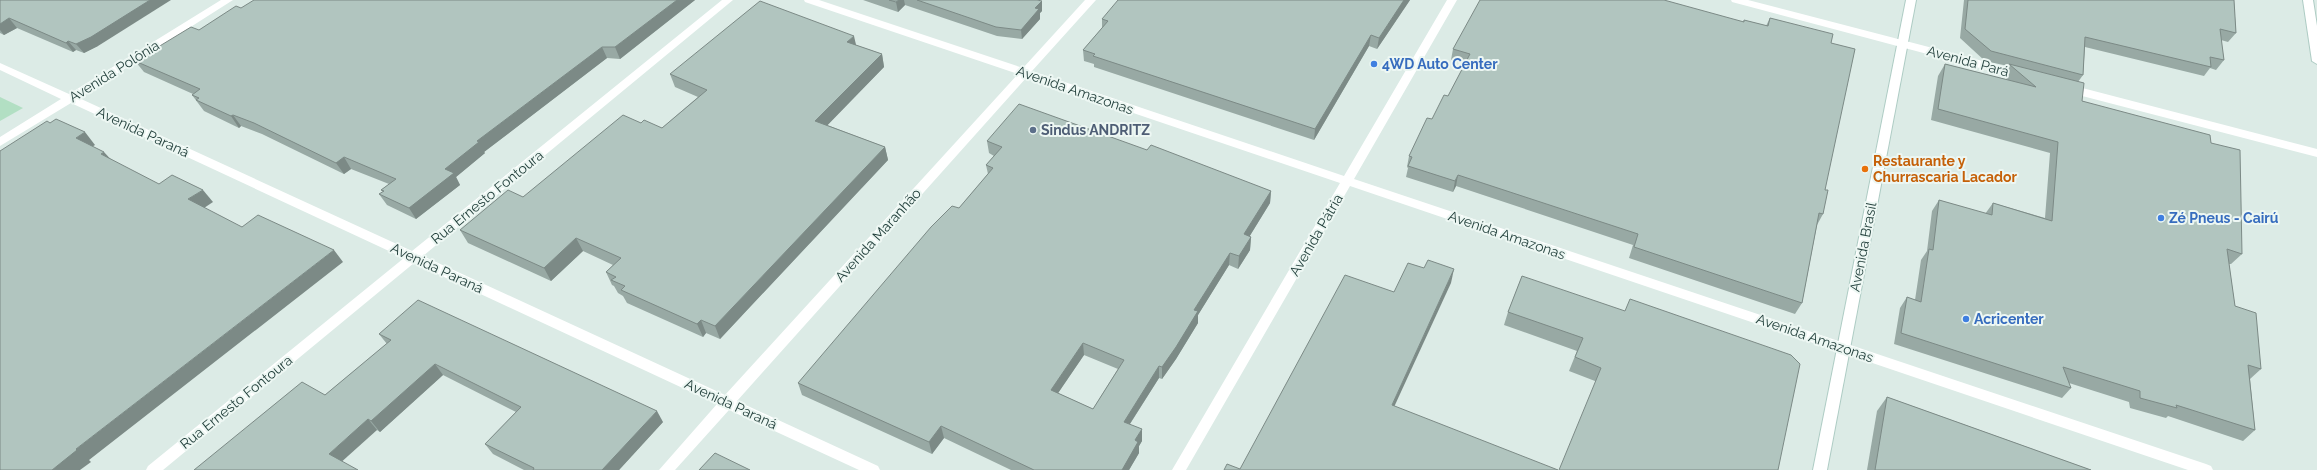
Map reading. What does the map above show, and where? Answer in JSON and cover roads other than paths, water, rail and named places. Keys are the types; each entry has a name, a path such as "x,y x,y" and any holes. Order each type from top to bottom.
{"street":[{"name":"Avenida Polônia","path":"0,142 228,0"},
{"name":"Rua Ernesto Fontoura","path":"153,470 728,0"},
{"name":"Avenida Amazonas","path":"809,0 2206,470"},
{"name":"Avenida Maranhão","path":"666,470 1091,0"},
{"name":"Avenida Pátria","path":"1179,470 1452,0"},
{"name":"Avenida Pará","path":"1736,0 2031,78"},
{"name":"Avenida Brasil","path":"1820,470 1911,0"},
{"path":"2308,0 2317,61"},
{"name":"Avenida Paraná","path":"0,66 873,470"},
{"path":"2054,84 2317,153"}],"place":[{"name":"4WD Auto Center","path":"1374,64"},
{"name":"Sindus ANDRITZ","path":"1033,130"},
{"name":"Restaurante y Churrascaria Lacador","path":"1865,169"},
{"name":"Zé Pneus - Cairú","path":"2161,218"},
{"name":"Acricenter","path":"1966,319"}]}
